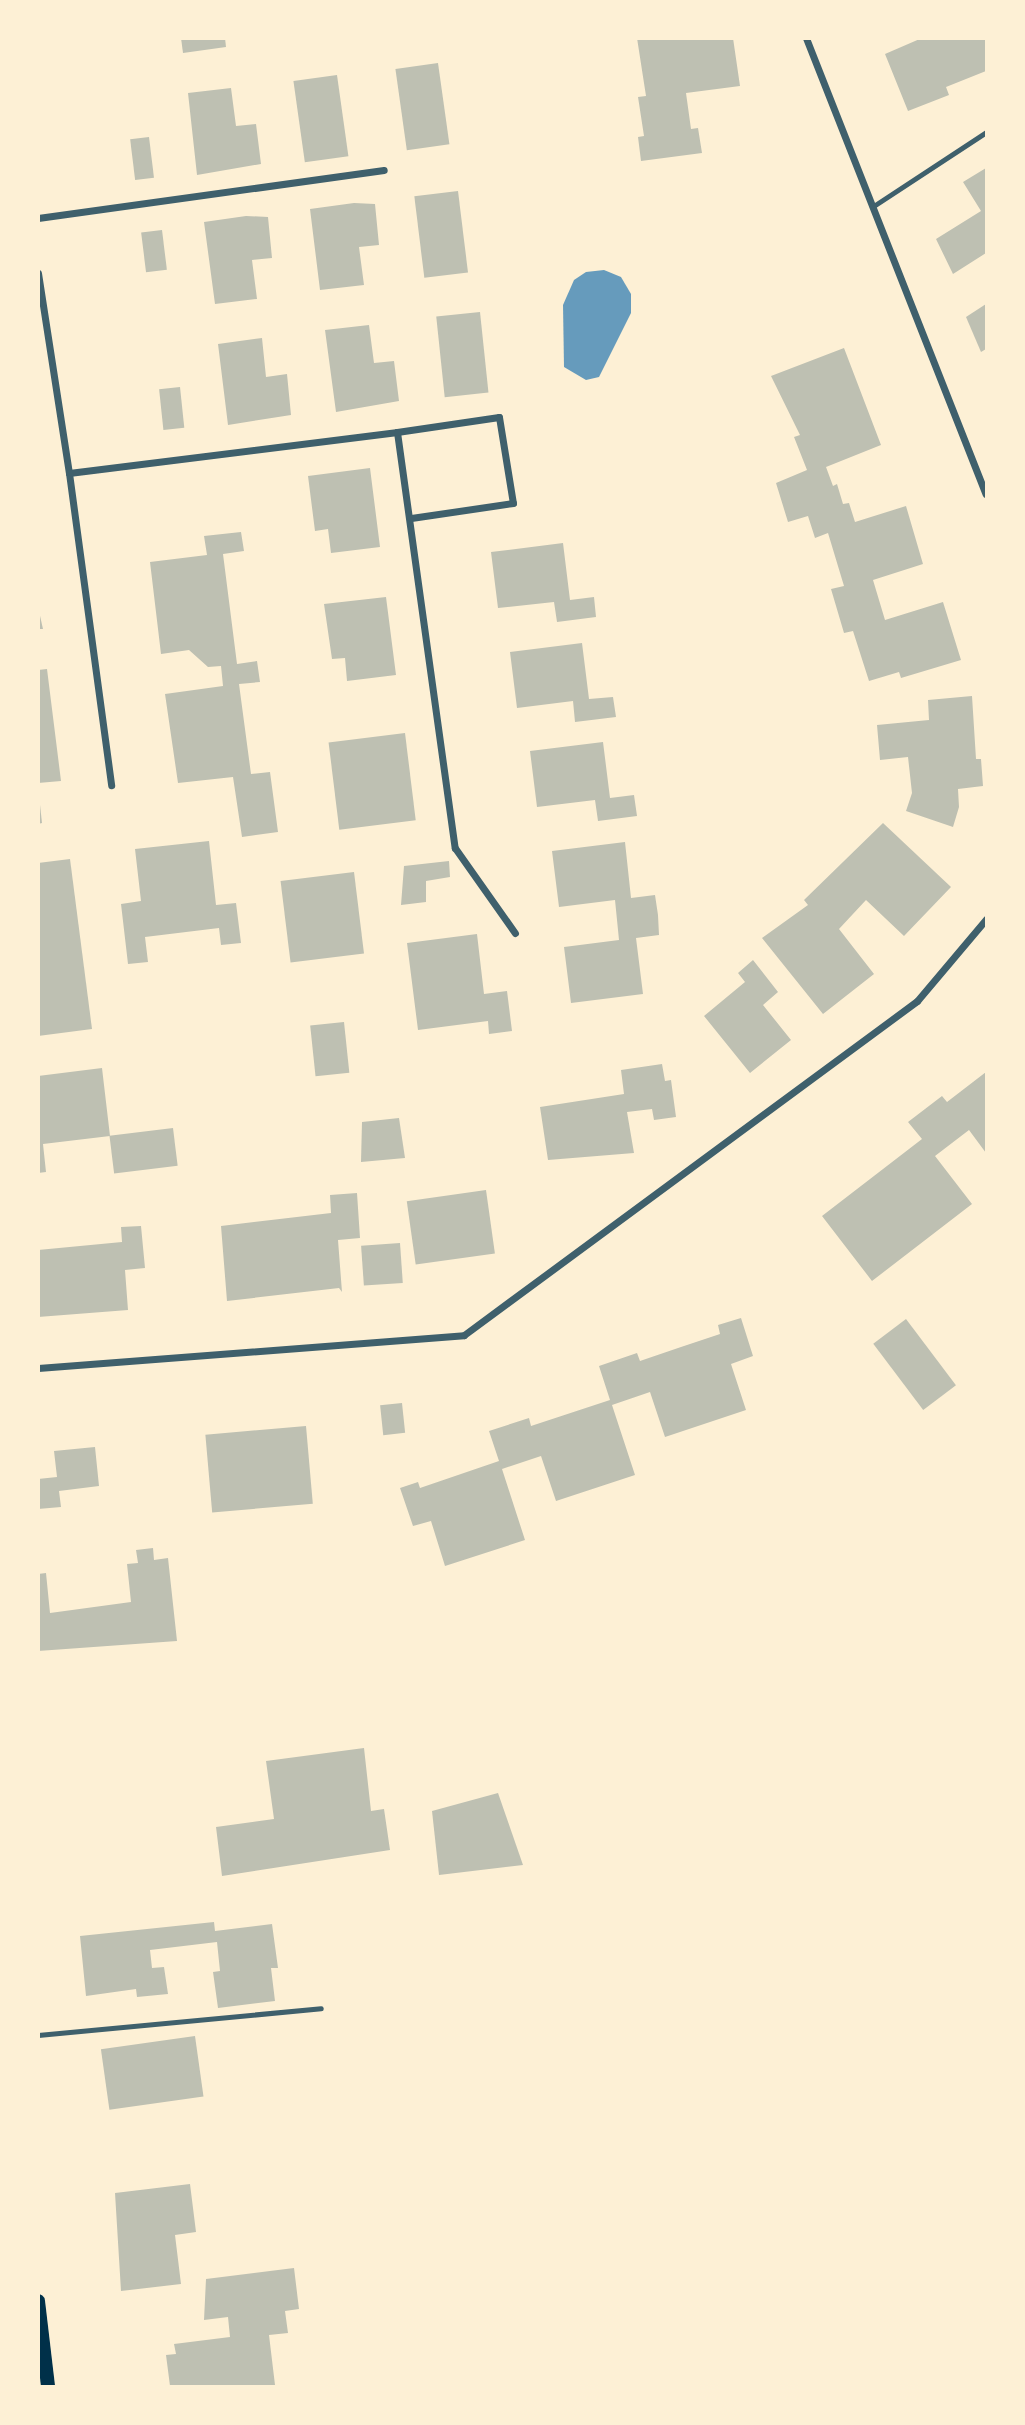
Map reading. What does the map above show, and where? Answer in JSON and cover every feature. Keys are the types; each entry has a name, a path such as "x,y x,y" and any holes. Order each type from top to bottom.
{"main road":[{"path":"38,2301 48,2386"}],"street":[{"path":"806,38 986,494"},
{"path":"38,218 384,170"},
{"path":"38,273 69,473 111,785"},
{"path":"69,473 499,417 513,503 411,518"},
{"path":"397,432 455,848 515,933"},
{"path":"38,1368 464,1335 917,1001 986,919"}],"lane":[{"path":"872,207 986,132"},
{"path":"38,2035 321,2008"}],"water":[{"path":"604,270 621,277 631,294 631,313 599,377 586,380 564,367 563,305 574,280 586,272"}],"building":[{"path":"181,38 225,38 226,47 183,53"},
{"path":"637,38 733,38 740,86 686,93 691,129 698,128 702,153 641,161 638,137 644,136 638,97 646,96"},
{"path":"922,38 986,38 986,71 946,87 949,95 908,111 885,54"},
{"path":"438,63 449,144 407,150 395,69"},
{"path":"337,75 348,156 305,162 293,81"},
{"path":"231,88 236,126 256,124 261,164 197,175 188,93"},
{"path":"149,137 154,178 135,180 130,139"},
{"path":"986,168 986,253 953,274 936,239 981,211 963,182"},
{"path":"458,191 468,272 424,278 414,196"},
{"path":"354,203 375,204 379,245 359,247 364,285 320,290 310,209"},
{"path":"246,216 268,217 272,258 252,260 257,299 215,304 204,222"},
{"path":"162,230 167,270 146,272 141,233"},
{"path":"986,304 986,349 981,352 966,317"},
{"path":"480,312 488,393 445,397 436,317"},
{"path":"369,325 374,363 394,361 399,401 336,412 325,330"},
{"path":"262,338 266,377 287,374 291,415 228,425 218,344"},
{"path":"844,348 881,445 826,467 833,486 837,484 843,504 849,503 855,522 906,506 923,564 873,580 885,620 943,602 961,660 901,678 899,672 869,681 853,631 844,633 831,589 844,586 828,533 815,538 808,516 788,522 776,483 807,470 794,437 800,435 771,376"},
{"path":"180,387 184,428 163,430 159,389"},
{"path":"370,468 380,547 331,553 328,529 315,531 308,476"},
{"path":"241,532 244,551 223,554 237,664 257,661 260,682 239,684 251,774 270,772 278,832 242,837 233,777 178,783 165,694 223,686 221,666 208,667 189,650 161,654 150,562 207,555 204,536"},
{"path":"563,543 570,600 594,597 596,617 557,622 554,602 498,608 491,552"},
{"path":"386,597 396,675 347,681 345,658 332,659 324,604"},
{"path":"38,607 43,629 38,629"},
{"path":"582,643 589,699 613,697 616,717 575,722 573,701 517,708 510,652"},
{"path":"47,669 61,781 38,783 38,670"},
{"path":"972,696 976,759 981,759 983,786 958,789 959,807 953,827 906,811 912,793 908,757 880,760 877,725 929,720 928,700"},
{"path":"405,733 416,820 339,830 329,742"},
{"path":"603,742 610,798 634,795 637,816 598,821 595,800 537,807 530,751"},
{"path":"38,805 42,823 38,824"},
{"path":"883,823 951,887 904,936 866,900 839,929 874,974 823,1014 762,938 808,905 804,900"},
{"path":"209,841 216,905 236,903 241,943 221,945 219,928 145,937 148,962 128,964 121,904 141,901 135,849"},
{"path":"625,842 631,898 655,895 658,915 659,935 636,938 643,994 571,1003 564,947 619,940 615,900 559,907 552,851"},
{"path":"70,859 92,1029 38,1036 38,863"},
{"path":"449,861 450,877 426,881 426,902 401,905 404,866"},
{"path":"354,872 364,953 291,962 281,881"},
{"path":"477,934 484,994 507,991 512,1031 489,1034 488,1021 418,1030 407,943"},
{"path":"753,960 778,992 763,1005 791,1040 750,1073 704,1016 745,982 738,973"},
{"path":"344,1022 349,1073 316,1076 310,1026"},
{"path":"662,1064 665,1081 671,1080 676,1117 654,1120 652,1109 627,1112 634,1153 548,1160 540,1107 624,1094 621,1070"},
{"path":"102,1068 110,1136 43,1144 46,1172 38,1173 38,1076"},
{"path":"986,1072 986,1153 969,1130 935,1156 972,1204 872,1281 822,1216 922,1139 908,1122 942,1096 947,1102"},
{"path":"399,1118 405,1158 361,1162 362,1122"},
{"path":"173,1128 178,1166 114,1174 109,1136"},
{"path":"486,1190 495,1253 416,1265 407,1201"},
{"path":"357,1193 360,1238 338,1240 342,1292 339,1288 227,1301 221,1226 331,1213 330,1195"},
{"path":"141,1226 145,1268 125,1270 128,1310 38,1317 38,1250 122,1242 121,1227"},
{"path":"400,1243 403,1283 364,1286 361,1246"},
{"path":"741,1318 753,1356 731,1364 746,1410 665,1437 650,1392 612,1405 635,1475 556,1501 541,1456 502,1469 525,1540 445,1566 431,1521 413,1526 400,1488 418,1482 420,1488 499,1461 489,1431 529,1418 531,1426 610,1400 599,1366 637,1353 640,1361 720,1334 718,1325"},
{"path":"906,1319 956,1385 923,1410 873,1344"},
{"path":"402,1403 405,1433 383,1435 380,1405"},
{"path":"306,1426 313,1504 212,1513 205,1435"},
{"path":"95,1447 99,1486 59,1491 61,1507 38,1509 38,1479 57,1477 54,1451"},
{"path":"153,1548 154,1560 168,1558 177,1641 38,1651 38,1574 46,1573 50,1613 131,1602 127,1564 138,1563 136,1550"},
{"path":"364,1748 371,1811 384,1809 390,1850 222,1876 216,1827 274,1819 266,1761"},
{"path":"498,1793 523,1865 439,1875 432,1811"},
{"path":"214,1922 215,1931 272,1924 278,1968 271,1968 275,2001 218,2008 213,1972 220,1971 217,1942 150,1950 152,1968 164,1967 168,1994 137,1997 136,1989 86,1996 80,1936"},
{"path":"195,2036 203,2096 109,2110 101,2049"},
{"path":"190,2184 196,2232 175,2235 181,2284 121,2291 115,2193"},
{"path":"294,2268 299,2309 285,2311 288,2333 269,2335 275,2385 170,2386 166,2355 176,2354 174,2344 230,2337 228,2317 204,2320 206,2279"}]}
